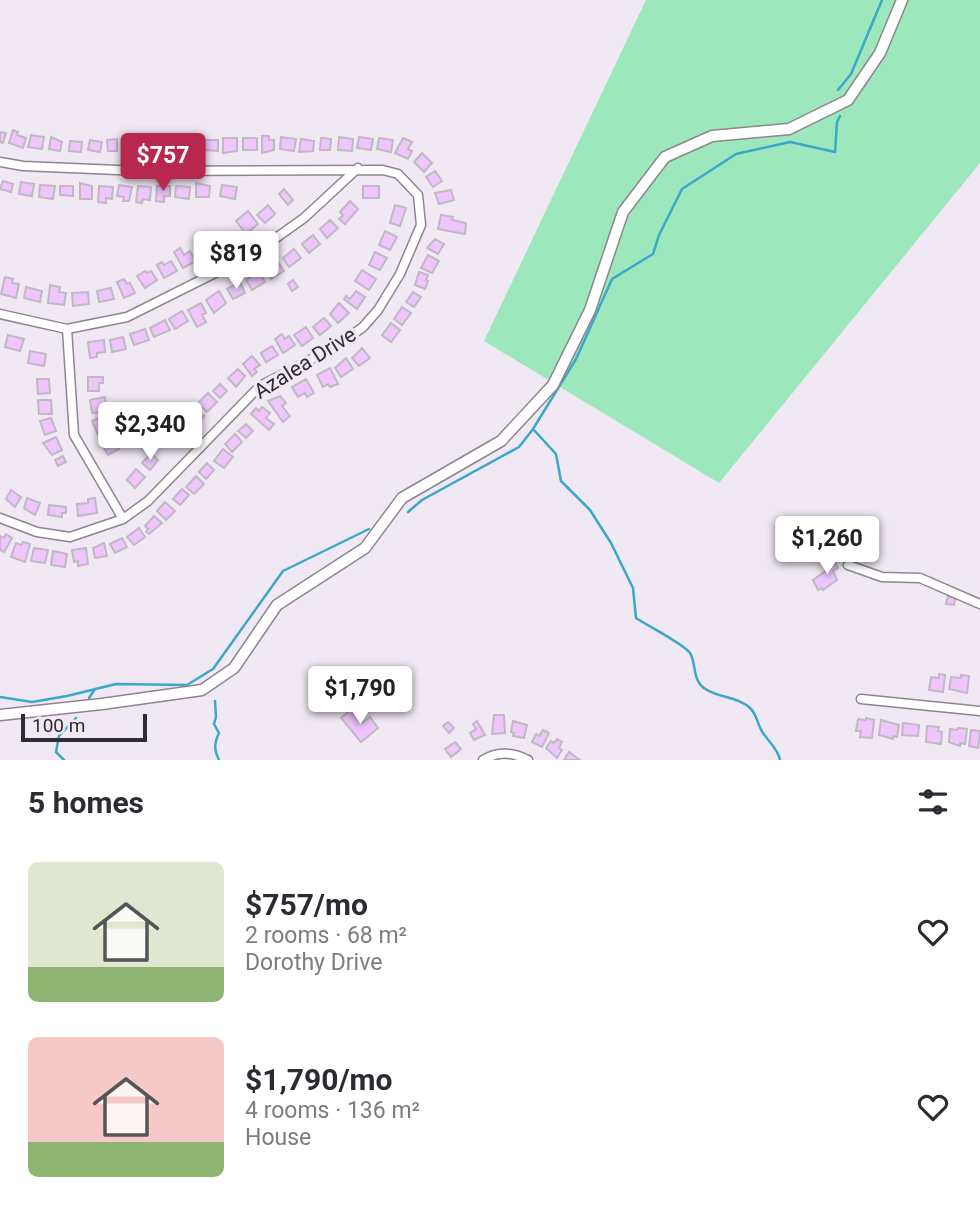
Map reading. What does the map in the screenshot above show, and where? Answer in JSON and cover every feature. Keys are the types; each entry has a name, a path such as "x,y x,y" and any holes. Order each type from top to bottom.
{"street":[{"path":"0,715 202,690 234,668 277,605 365,548 402,498 501,441 553,386 590,310 623,212 665,157 712,136 789,129 848,100 880,53 902,0"},
{"name":"Azalea Drive","path":"0,162 23,166 141,171 358,168 383,170 398,174 418,195 421,225 400,274 378,310 363,327 340,344 260,386 148,501 123,519 70,537 37,532 0,517"},
{"path":"0,314 66,329 127,317 255,253 304,218 358,168"},
{"path":"66,329 74,435 123,519"},
{"path":"848,565 883,577 920,578 980,604"},
{"path":"861,699 980,711"},
{"path":"483,760 491,755 508,752 528,760"}],"green space":[{"path":"646,0 980,0 980,163 719,483 484,341"}],"building":[{"path":"13,130 18,132 17,135 26,138 23,148 9,143"},
{"path":"0,132 6,133 3,143 0,142"},
{"path":"31,135 44,137 42,149 28,147"},
{"path":"128,136 136,136 136,141 141,141 140,151 127,151"},
{"path":"262,136 269,136 269,140 274,140 274,150 262,153"},
{"path":"51,137 62,142 60,151 49,149"},
{"path":"281,137 296,139 294,151 280,149"},
{"path":"339,137 353,139 352,151 338,150"},
{"path":"359,137 373,139 371,150 357,148"},
{"path":"146,138 160,139 160,151 145,151"},
{"path":"223,138 237,138 237,151 223,153"},
{"path":"243,138 257,138 257,150 243,150"},
{"path":"321,138 331,139 330,150 320,150"},
{"path":"379,138 393,140 391,152 377,149"},
{"path":"403,138 412,142 408,149 412,151 408,159 395,153"},
{"path":"117,139 117,151 108,151 107,140"},
{"path":"301,139 314,141 313,151 299,152"},
{"path":"90,140 102,142 100,152 88,150"},
{"path":"204,140 218,140 218,151 203,150"},
{"path":"70,141 82,142 81,152 69,151"},
{"path":"165,141 179,141 179,151 165,151"},
{"path":"185,141 199,141 198,151 185,151"},
{"path":"422,153 432,163 424,172 414,162"},
{"path":"435,171 442,181 433,187 426,177"},
{"path":"3,181 13,184 11,192 0,189"},
{"path":"21,182 34,184 32,196 19,194"},
{"path":"80,183 92,186 92,199 80,199"},
{"path":"196,183 210,186 209,197 196,197"},
{"path":"40,185 55,186 53,199 39,197"},
{"path":"119,185 132,187 129,201 123,201 124,197 117,196"},
{"path":"222,185 237,187 235,199 220,196"},
{"path":"60,186 73,186 73,196 60,195"},
{"path":"99,186 113,187 112,199 106,198 106,203 98,202"},
{"path":"138,186 151,187 150,200 136,202"},
{"path":"157,186 170,186 170,196 164,196 164,202 156,201"},
{"path":"176,186 190,187 189,199 175,197"},
{"path":"363,186 379,186 379,198 363,198"},
{"path":"284,189 293,200 288,205 279,194"},
{"path":"451,190 454,200 439,204 435,193"},
{"path":"350,201 358,209 345,224 339,219 343,215 340,212"},
{"path":"268,205 275,214 265,223 257,215"},
{"path":"395,205 406,208 400,226 390,223"},
{"path":"248,211 258,224 246,234 236,221"},
{"path":"441,215 466,223 465,234 438,229"},
{"path":"330,220 338,228 327,238 320,229"},
{"path":"385,231 397,237 390,250 379,245"},
{"path":"230,232 236,241 224,248 218,239"},
{"path":"313,235 320,244 309,253 302,244"},
{"path":"435,239 444,244 438,254 427,248"},
{"path":"213,242 217,250 203,258 199,250"},
{"path":"180,248 184,255 190,251 195,261 183,268 174,252"},
{"path":"294,249 301,258 289,267 283,258"},
{"path":"375,252 387,258 380,270 369,265"},
{"path":"428,255 439,261 432,273 421,268"},
{"path":"171,261 177,271 164,278 157,265"},
{"path":"277,261 284,271 271,279 265,269"},
{"path":"362,270 376,279 369,290 355,281"},
{"path":"151,271 157,280 145,288 137,276"},
{"path":"259,272 265,282 252,290 246,280"},
{"path":"419,272 428,275 425,289 415,285"},
{"path":"5,277 13,279 12,283 19,284 16,298 1,294"},
{"path":"124,279 127,284 130,283 135,293 124,298 117,282"},
{"path":"293,280 298,287 292,291 288,284"},
{"path":"240,282 245,293 233,299 227,289"},
{"path":"50,285 60,287 59,292 66,293 64,305 48,303"},
{"path":"26,287 42,291 40,302 24,298"},
{"path":"111,288 114,299 99,302 97,291"},
{"path":"219,291 226,303 214,313 206,300"},
{"path":"356,291 365,297 357,309 344,299 346,296 350,299"},
{"path":"88,292 89,304 73,306 72,293"},
{"path":"413,292 421,297 414,307 406,302"},
{"path":"201,303 206,313 202,315 206,322 197,327 188,310"},
{"path":"339,303 349,313 338,323 330,314"},
{"path":"402,307 411,313 402,325 394,319"},
{"path":"182,311 188,321 175,329 169,319"},
{"path":"324,318 331,326 320,335 313,327"},
{"path":"165,320 170,330 154,337 150,328"},
{"path":"391,323 400,330 391,342 382,335"},
{"path":"306,327 313,338 302,346 294,335"},
{"path":"145,329 149,340 134,345 130,334"},
{"path":"282,334 285,339 289,336 295,345 283,353 275,339"},
{"path":"8,335 24,339 20,351 5,347"},
{"path":"123,337 126,349 112,352 110,340"},
{"path":"104,340 105,352 90,358 88,342"},
{"path":"272,346 278,355 266,362 261,353"},
{"path":"362,348 370,358 359,366 352,358"},
{"path":"30,351 46,354 44,366 28,363"},
{"path":"252,356 260,365 254,369 257,372 252,376 243,364"},
{"path":"346,358 353,369 341,377 335,368"},
{"path":"330,368 338,384 323,387 317,375"},
{"path":"238,369 245,376 236,387 228,378"},
{"path":"88,377 103,377 103,383 99,383 99,391 88,391"},
{"path":"37,379 49,379 50,393 38,394"},
{"path":"306,379 314,393 307,397 305,393 298,397 292,387"},
{"path":"220,384 227,391 220,398 213,391"},
{"path":"208,393 217,402 207,412 198,403"},
{"path":"280,396 286,403 282,406 290,416 283,422 268,401"},
{"path":"105,397 103,412 92,413 90,400"},
{"path":"38,400 51,400 52,414 39,414"},
{"path":"262,407 270,413 266,418 274,424 269,430 251,414 256,408 259,411"},
{"path":"194,408 204,416 196,428 185,419"},
{"path":"106,415 109,430 98,435 92,421"},
{"path":"51,418 56,431 45,435 40,421"},
{"path":"180,422 188,429 180,438 172,432"},
{"path":"246,424 253,431 246,438 238,431"},
{"path":"114,432 119,439 114,442 119,449 108,455 100,441"},
{"path":"235,434 242,442 232,452 225,444"},
{"path":"56,437 62,450 52,455 43,443"},
{"path":"223,449 233,457 224,468 214,461"},
{"path":"151,453 158,460 150,470 142,463"},
{"path":"63,456 66,462 58,466 55,460"},
{"path":"207,463 214,470 206,479 199,472"},
{"path":"136,469 145,477 135,488 127,480"},
{"path":"196,476 204,484 194,494 186,487"},
{"path":"182,489 189,495 180,505 173,499"},
{"path":"11,490 21,497 15,507 6,499"},
{"path":"27,498 40,503 35,515 24,508"},
{"path":"95,498 97,513 78,516 77,504 88,503 88,499"},
{"path":"165,502 175,511 166,520 157,511"},
{"path":"49,505 66,507 66,513 62,513 62,517 48,515"},
{"path":"154,516 162,523 149,534 145,526"},
{"path":"139,528 145,537 134,545 127,537"},
{"path":"6,534 12,538 4,552 0,550 0,536 4,538"},
{"path":"122,538 127,547 115,553 110,544"},
{"path":"23,542 30,544 25,562 11,557 16,543 21,545"},
{"path":"104,543 107,556 95,558 93,548"},
{"path":"34,548 48,550 45,563 31,561"},
{"path":"86,548 88,564 78,566 78,561 74,562 72,550"},
{"path":"53,551 67,554 65,567 51,565"},
{"path":"833,558 838,568 833,571 837,580 823,590 818,590 813,580 827,570 824,564"},
{"path":"948,596 955,598 954,605 946,604"},
{"path":"939,674 945,675 943,692 929,690 931,677 939,678"},
{"path":"961,675 969,676 967,693 949,689 951,677 961,678"},
{"path":"351,710 362,723 370,717 378,728 361,742 341,718"},
{"path":"494,715 504,715 505,733 492,734"},
{"path":"858,719 874,720 872,738 860,737 861,731 856,731"},
{"path":"881,720 899,725 897,737 893,736 893,739 879,735"},
{"path":"477,721 485,735 474,740 470,733 476,729 473,724"},
{"path":"513,721 527,725 524,738 513,736"},
{"path":"448,722 454,728 449,733 443,726"},
{"path":"903,723 919,725 918,736 902,735"},
{"path":"927,726 939,727 938,731 942,732 941,744 926,742"},
{"path":"950,729 967,729 965,744 960,743 960,746 949,742"},
{"path":"543,730 549,733 542,747 532,742 536,734 539,736"},
{"path":"971,730 980,731 978,748 969,746"},
{"path":"557,739 562,742 559,748 562,750 557,758 546,748 551,741 554,743"},
{"path":"455,742 461,749 451,757 445,749"},
{"path":"569,752 580,760 564,760"}],"waterway":[{"path":"838,90 851,74 882,0"},
{"path":"408,512 422,500 519,447 576,359 612,279 653,254 659,235 682,189 736,154 790,142 835,152 837,122 840,116"},
{"path":"533,429 556,454 561,481 590,510 611,543 633,588 636,618 690,653 696,677 707,690 741,702 751,709 780,760"},
{"path":"0,697 32,702 116,684 187,685 213,669 283,571 369,529"},
{"path":"89,698 95,689"},
{"path":"215,701 214,724 219,733 215,747 219,760"},
{"path":"64,760 56,752 59,736 76,718"}]}
